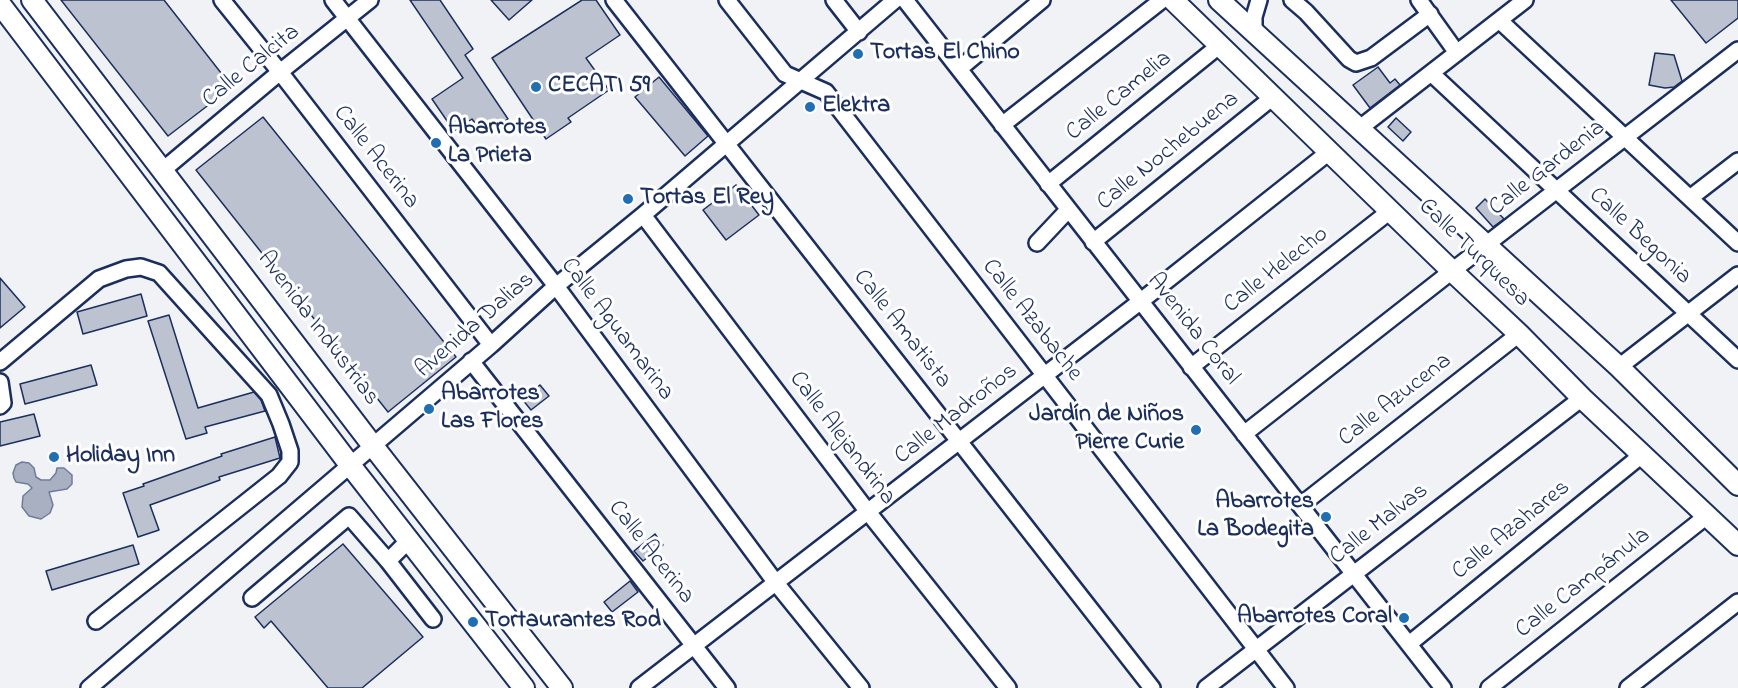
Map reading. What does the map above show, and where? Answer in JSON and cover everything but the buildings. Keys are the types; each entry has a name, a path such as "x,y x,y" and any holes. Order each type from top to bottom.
{"main road":[{"name":"Avenida Industrias","path":"32,0 373,446 562,688"},
{"name":"Calle Turquesa","path":"1173,0 1519,334 1582,398 1738,545"},
{"name":"Calle Turquesa","path":"1219,0 1619,367 1738,485"},
{"path":"0,4 350,465 524,688"}],"street":[{"name":"Calle Acerina","path":"222,0 491,345"},
{"name":"Calle Aguamarina","path":"333,0 556,286 776,583 861,688"},
{"name":"Calle Calcita","path":"163,170 370,0"},
{"name":"Calle Amatista","path":"614,0 1152,688"},
{"name":"Calle Azabache","path":"727,0 785,74 826,92 1286,688"},
{"path":"834,0 859,32"},
{"name":"Avenida Dalias","path":"89,688 491,345 556,286 643,215 895,0"},
{"name":"Avenida Coral","path":"905,0 1443,688"},
{"path":"959,69 1042,0"},
{"path":"1002,124 1162,0"},
{"path":"1254,32 1254,17 1259,0"},
{"path":"1292,0 1349,59 1356,63 1371,58 1430,14"},
{"path":"1419,0 1457,53"},
{"path":"1360,128 1525,0"},
{"path":"1499,20 1738,243"},
{"name":"Calle Camelia","path":"1048,184 1220,45"},
{"name":"Calle Gardenia","path":"1244,434 1738,50"},
{"name":"Calle Begonia","path":"1431,73 1738,360"},
{"name":"Calle Nochebuena","path":"1093,242 1273,97"},
{"name":"Calle Madroños","path":"639,688 1045,376 1329,152"},
{"path":"1690,198 1738,161"},
{"path":"1037,243 1068,210"},
{"name":"Calle Helecho","path":"1191,366 1390,211"},
{"name":"Calle Alejandrina","path":"643,215 868,512 1008,688"},
{"path":"0,362 99,279 126,269 141,267 159,273 269,395 281,424 290,451 290,462 279,476 96,621"},
{"path":"1619,367 1738,275"},
{"name":"Calle Azucena","path":"1301,505 1519,334"},
{"name":"Calle Acerina","path":"471,361 727,688"},
{"path":"0,382 3,403 0,406"},
{"name":"Calle Malvas","path":"1206,688 1582,398"},
{"name":"Calle Azahares","path":"1409,644 1643,454"},
{"name":"Calle Campánula","path":"1489,688 1708,515"},
{"path":"252,598 349,516 434,619"},
{"path":"388,561 409,540"},
{"path":"1628,688 1738,602"}],"water":[{"path":"22,462 29,463 34,468 36,477 41,480 50,480 57,468 64,468 72,475 72,484 67,489 49,492 53,505 50,513 41,519 29,516 22,507 23,496 32,488 28,484 16,482 14,478 16,465"}],"place":[{"name":"Tortas El Chino","path":"858,54"},
{"name":"CECATI 59","path":"536,87"},
{"name":"Elektra","path":"810,107"},
{"name":"Abarrotes La Prieta","path":"436,143"},
{"name":"Tortas El Rey","path":"628,199"},
{"name":"Abarrotes Las Flores","path":"429,409"},
{"name":"Jardín de Niños Pierre Curie","path":"1196,430"},
{"name":"Holiday Inn","path":"54,457"},
{"name":"Abarrotes La Bodegita","path":"1326,517"},
{"name":"Abarrotes Coral","path":"1404,618"},
{"name":"Tortaurantes Rod","path":"473,622"}]}
